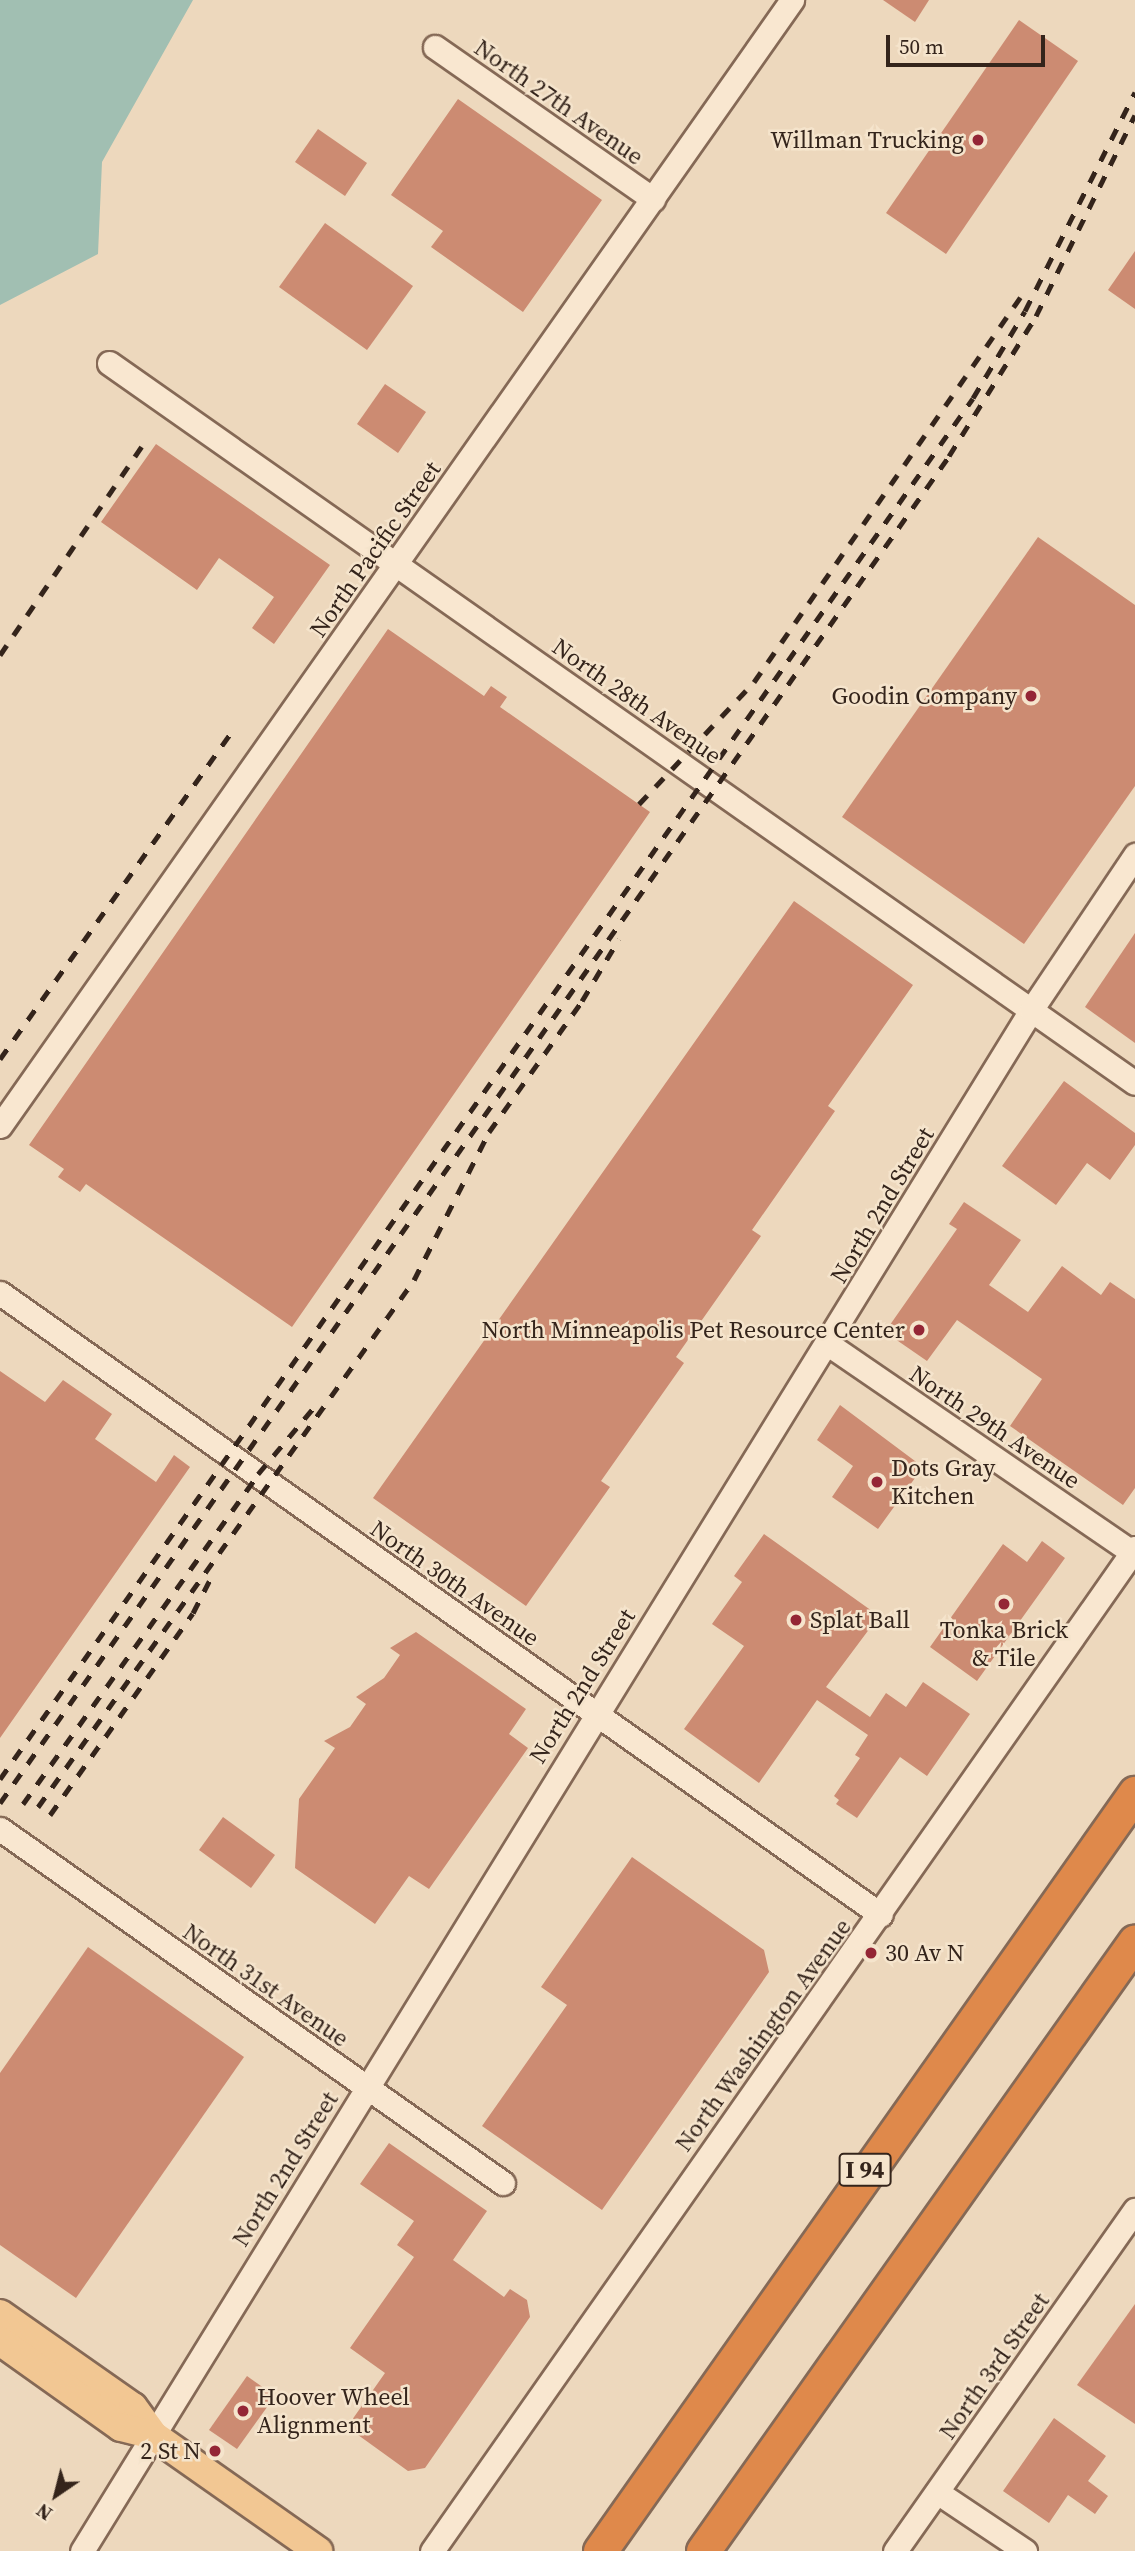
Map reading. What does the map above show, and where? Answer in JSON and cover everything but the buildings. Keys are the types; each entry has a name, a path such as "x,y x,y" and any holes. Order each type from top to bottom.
{"highway":[{"name":"I 94","path":"600,2551 1135,1793"},
{"path":"703,2551 1135,1941"}],"main road":[{"path":"0,2314 133,2407 153,2434 318,2551"},
{"path":"0,2341 121,2427 153,2434"}],"street":[{"name":"North Pacific Street","path":"0,1126 792,0"},
{"name":"North 27th Avenue","path":"435,47 653,199"},
{"name":"North 28th Avenue","path":"109,363 1135,1083"},
{"name":"North 2nd Street","path":"82,2551 595,1714 828,1344 1031,1010 1135,855"},
{"name":"North 30th Avenue","path":"0,1293 881,1915"},
{"name":"North 29th Avenue","path":"828,1344 1134,1550"},
{"name":"North Washington Avenue","path":"432,2551 881,1915 1134,1550"},
{"name":"North 31st Avenue","path":"0,1829 503,2183"},
{"name":"North 3rd Street","path":"895,2551 1135,2210"},
{"path":"937,2492 1025,2551"}],"shaded area":[{"path":"0,0 193,0 102,162 98,254 0,305"}],"railway":[{"path":"0,1779 973,398 1025,311 1135,92"},
{"path":"0,1803 949,456 1036,316 1135,115"},
{"path":"639,804 754,682 1027,288"},
{"path":"0,655 146,440"},
{"path":"0,1059 233,730"},
{"path":"38,1807 414,1280 489,1132 582,1001 619,939"},
{"path":"23,1804 258,1474 315,1406"},
{"path":"50,1815 193,1613 209,1581"}],"place":[{"name":"Willman Trucking","path":"978,140"},
{"name":"Goodin Company","path":"1031,696"},
{"name":"North Minneapolis Pet Resource Center","path":"919,1330"},
{"name":"Dots Gray Kitchen","path":"877,1482"},
{"name":"Tonka Brick & Tile","path":"1004,1604"},
{"name":"Splat Ball","path":"796,1620"},
{"name":"30 Av N","path":"871,1953"},
{"name":"Hoover Wheel Alignment","path":"243,2411"},
{"name":"2 St N","path":"215,2451"}]}
